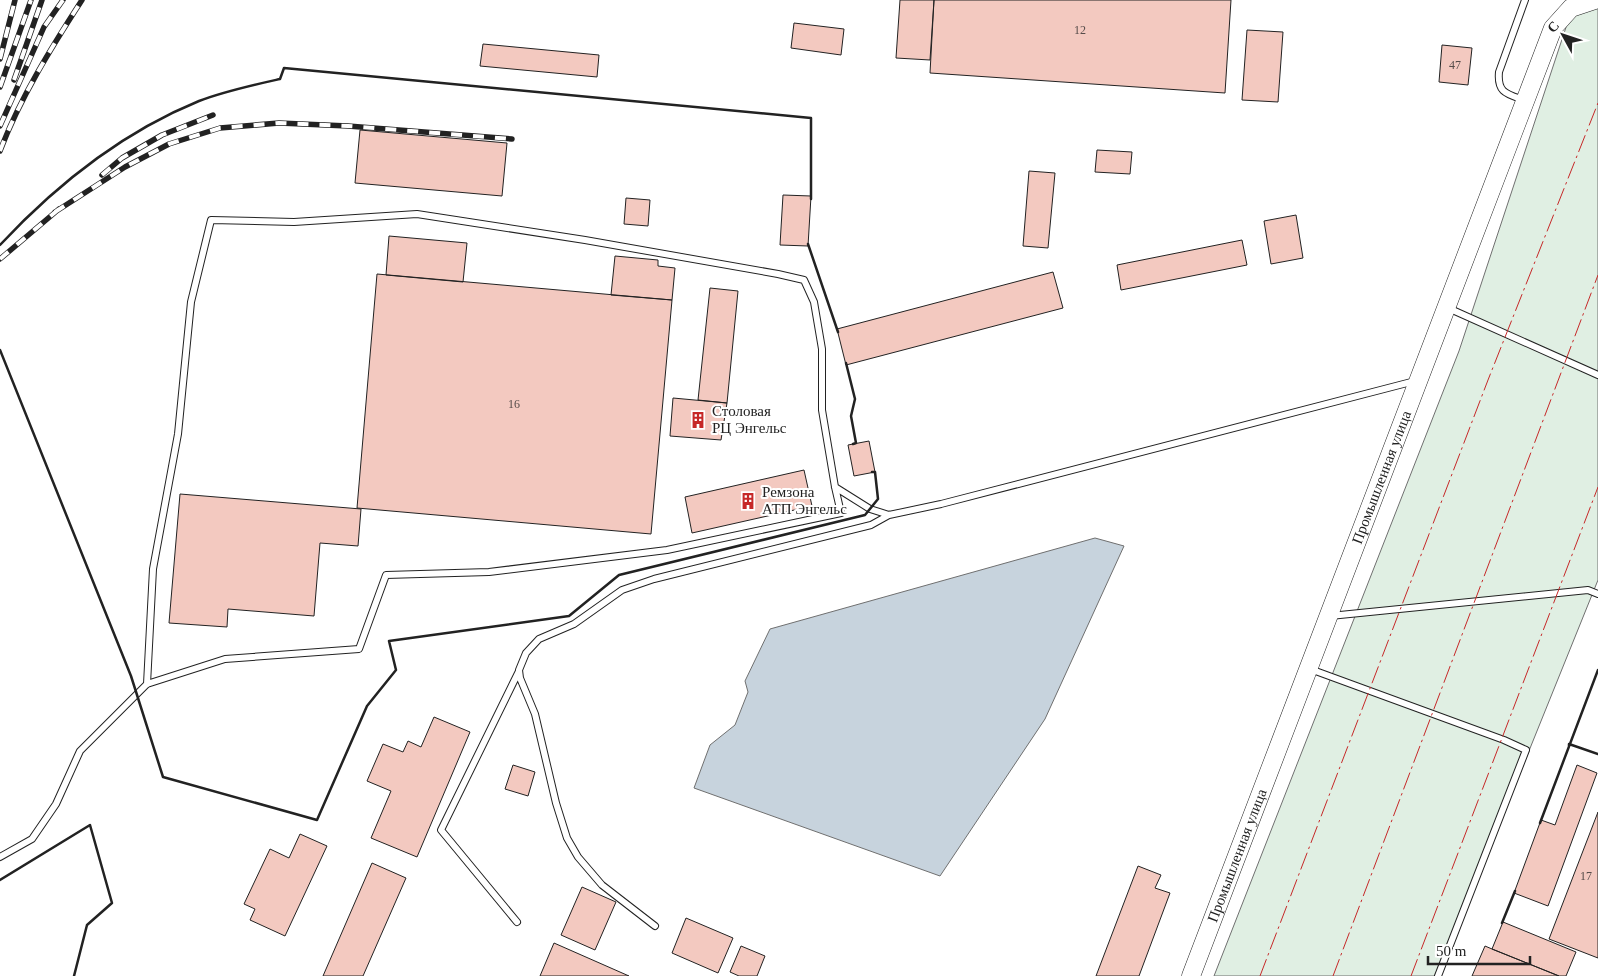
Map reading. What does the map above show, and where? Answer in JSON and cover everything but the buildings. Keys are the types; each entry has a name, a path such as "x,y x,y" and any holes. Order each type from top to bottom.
{"street":[{"name":"Промышленная улица","path":"1191,976 1554,28 1571,8 1595,0"}],"lane":[{"path":"1526,0 1499,72 1498,82 1501,89 1506,93 1526,100"},
{"path":"0,856 32,839 56,804 80,751 148,684 225,659 358,649 386,575 489,572 667,550 840,512 822,410 822,349 814,302 804,280 585,240 417,214 294,222 211,220 190,302 178,434 153,569 148,684"},
{"path":"1446,308 1598,375"},
{"path":"517,922 441,830 526,653 539,639 574,624 622,590 654,579 871,525 889,515 941,504 1419,380"},
{"path":"835,487 870,509 889,515"},
{"path":"1329,616 1588,590 1598,594"},
{"path":"1309,668 1504,740 1526,750 1438,976"},
{"path":"519,670 520,678 535,714 566,838 578,857 602,885 655,926"}],"green space":[{"path":"1575,0 1598,0 1598,580 1438,976 1214,976 1459,351"}],"shaded area":[{"path":"1095,538 1124,546 1045,719 940,876 694,788 710,745 735,725 748,692 745,681 770,629"}],"railway":[{"path":"0,59 15,0"},
{"path":"0,87 31,0"},
{"path":"14,80 42,0"},
{"path":"0,126 44,27 63,0"},
{"path":"0,151 27,93 82,0"},
{"path":"102,175 122,158 162,135 213,115"},
{"path":"55,212 125,167 169,144 220,128 279,123 348,126 512,139"},
{"path":"0,259 59,209"}],"wall":[{"path":"0,245 68,181 117,144 144,128 199,101 229,91 280,79 284,68 811,118 811,199"},
{"path":"808,244 838,332"},
{"path":"0,350 131,676 163,777 317,820 367,706 396,670 389,641 569,616 619,575 865,515 878,499 875,472 872,472"},
{"path":"846,363 855,399 851,416 856,443 853,444"},
{"path":"1540,823 1598,670"},
{"path":"1569,746 1569,744 1598,754"},
{"path":"0,880 90,825 112,903 87,925 74,976"},
{"path":"1502,923 1515,891"}],"power":[{"path":"1260,976 1488,380 1598,103"},
{"path":"1333,976 1598,275"},
{"path":"1411,976 1598,487"}],"place":[{"name":"Столовая РЦ Энгельс","path":"698,420"},
{"name":"Ремзона АТП Энгельс","path":"748,501"}]}
